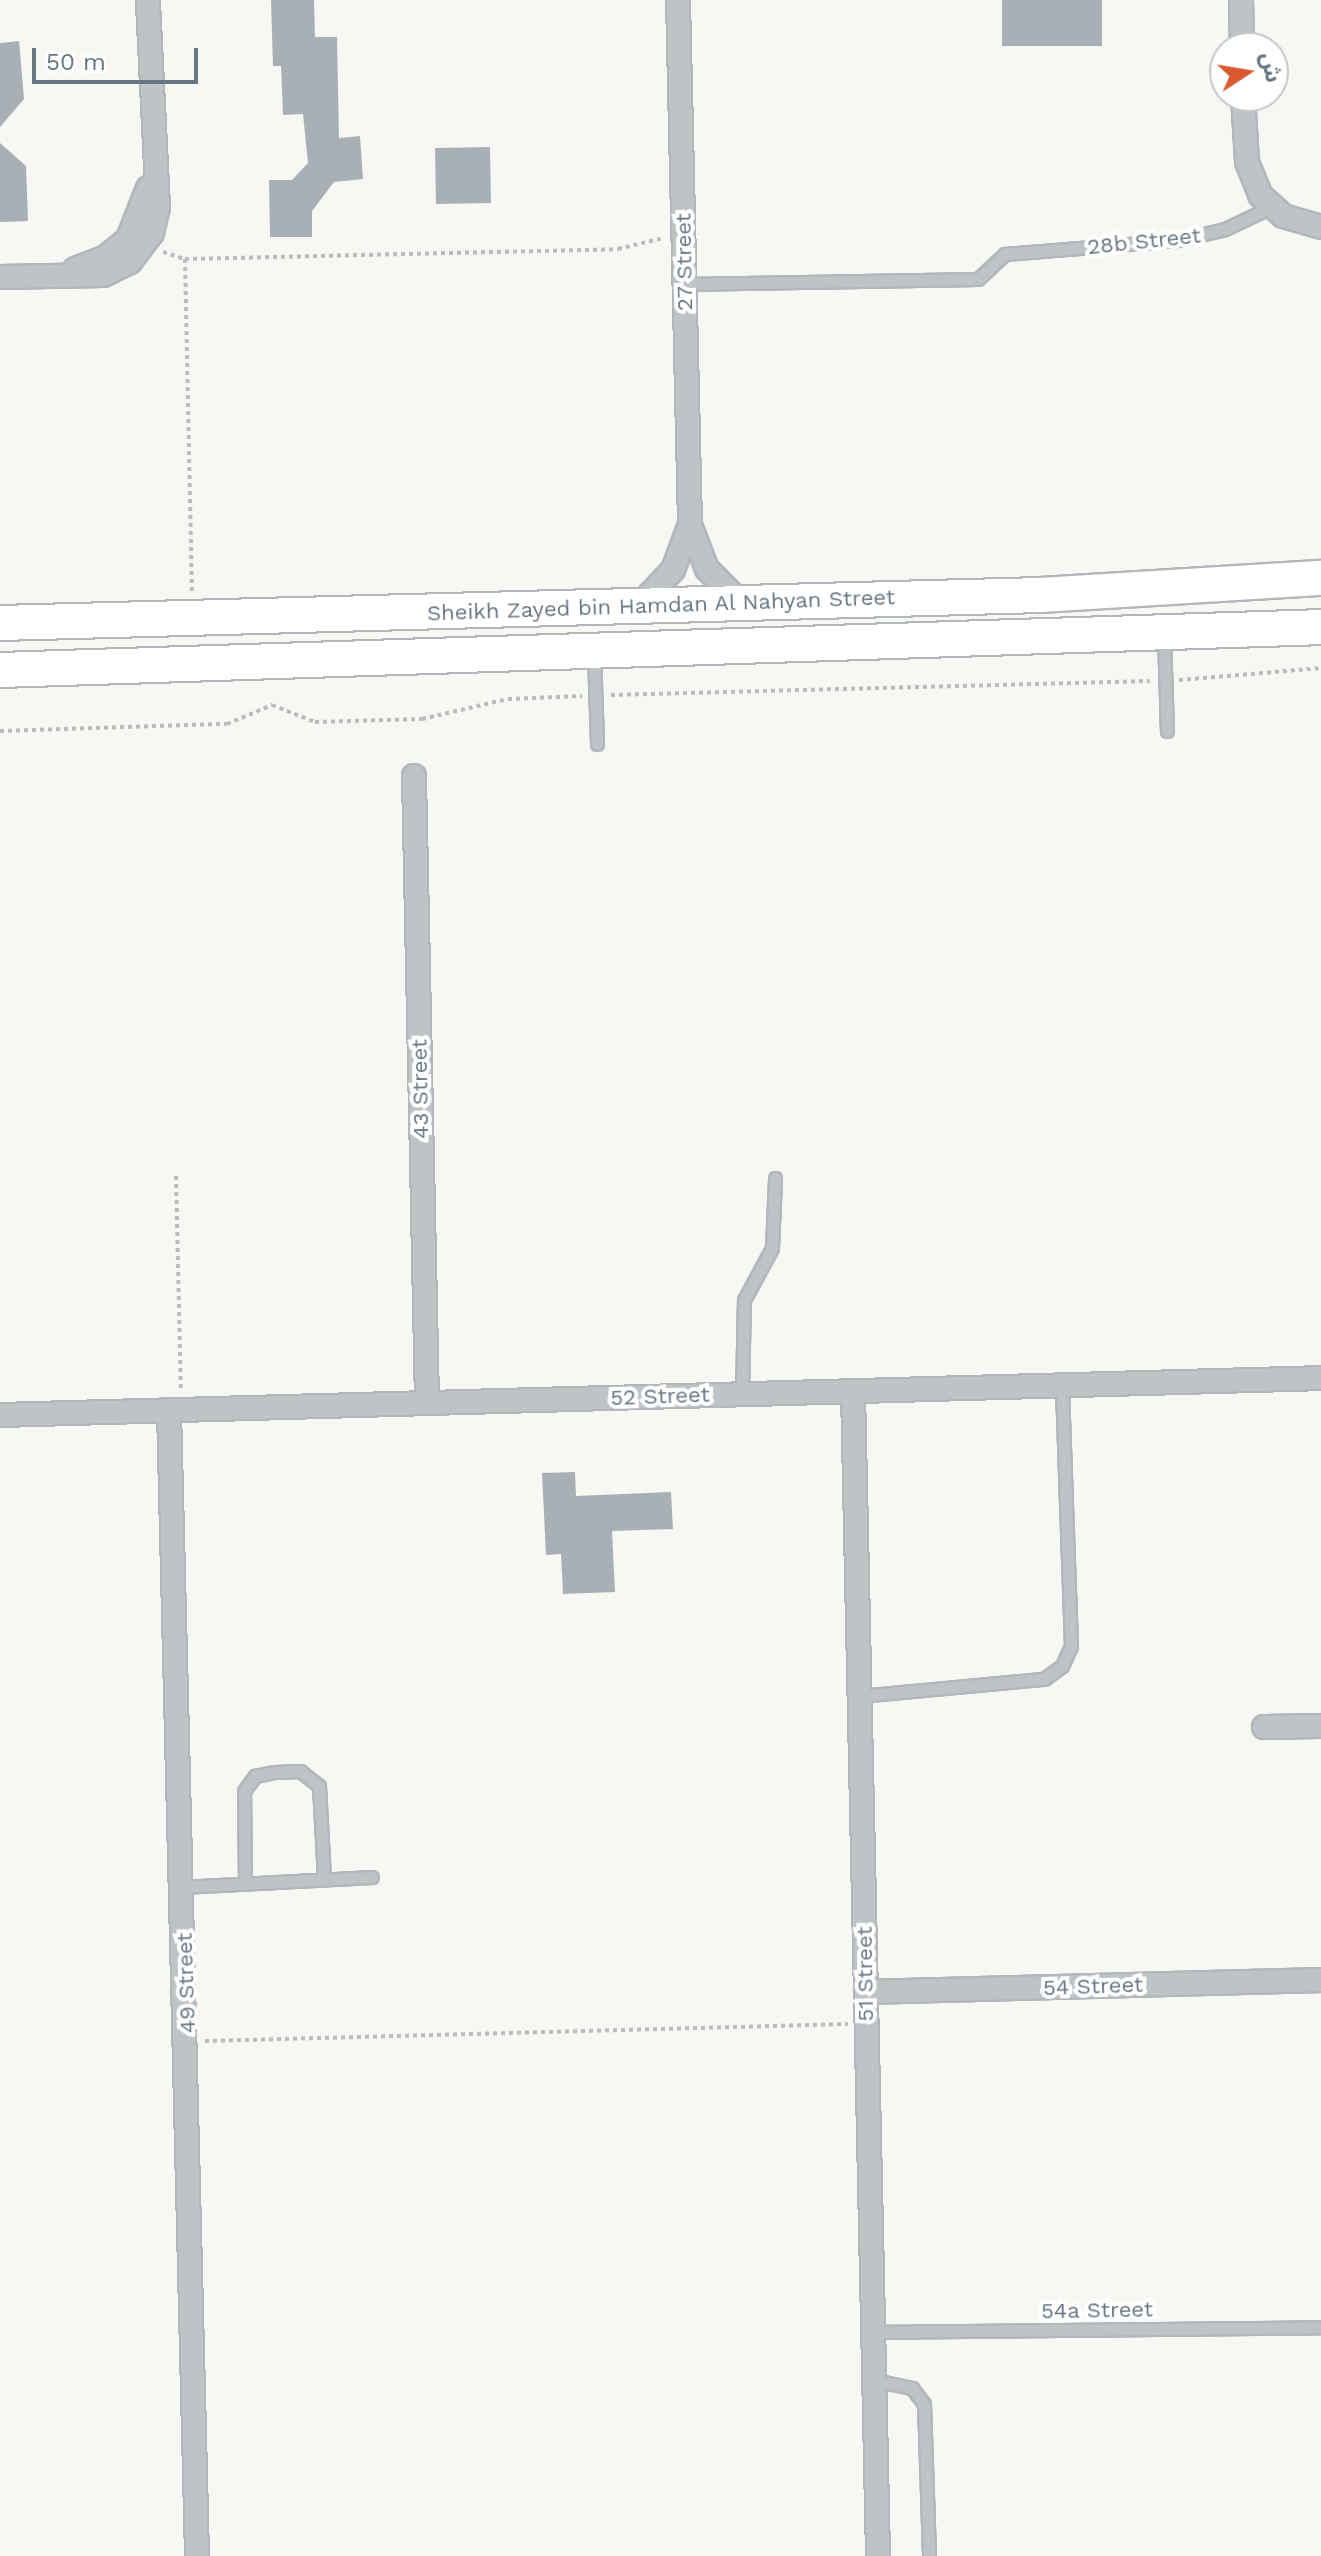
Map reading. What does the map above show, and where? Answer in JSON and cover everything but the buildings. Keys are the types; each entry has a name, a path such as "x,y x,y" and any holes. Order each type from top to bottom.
{"main road":[{"name":"Sheikh Zayed bin Hamdan Al Nahyan Street","path":"0,623 741,603 1321,578"},
{"path":"1108,635 1164,620 1261,612 1275,604 1279,581"},
{"name":"Sheikh Zayed bin Hamdan Al Nahyan Street","path":"0,670 1164,635 1321,627"}],"street":[{"path":"0,277 50,275 90,278 145,244 158,207 153,163 148,0"},
{"name":"27 Street","path":"678,0 690,524 707,569 741,603"},
{"path":"1241,0 1242,32"},
{"path":"1244,112 1247,162 1269,208 1321,227"},
{"path":"124,255 142,214 153,163"},
{"name":"27 Street","path":"640,605 673,570 690,524"},
{"name":"43 Street","path":"414,776 427,1403"},
{"name":"52 Street","path":"0,1415 1321,1378"},
{"name":"51 Street","path":"853,1391 878,2556"},
{"name":"49 Street","path":"175,1410 197,2556"},
{"path":"1264,1727 1321,1726"},
{"name":"54 Street","path":"866,1992 1321,1980"}],"lane":[{"name":"28b Street","path":"685,284 978,279 1005,254 1178,240 1225,229 1269,208"},
{"path":"1164,635 1167,731"},
{"path":"594,653 597,744"},
{"path":"742,1394 744,1300 772,1248 775,1178"},
{"path":"859,1696 1044,1679 1062,1666 1071,1646 1062,1385"},
{"path":"245,1883 244,1791 255,1776 274,1772 308,1774 319,1786 324,1879"},
{"path":"182,1887 372,1877"},
{"name":"54a Street","path":"873,2332 1321,2327"},
{"path":"874,2380 912,2388 924,2404 929,2556"}],"path":[{"path":"145,244 185,259 618,249 683,228"},
{"path":"185,259 193,618"},
{"path":"0,731 227,724 272,705 315,722 422,719 508,699 1166,680 1321,668"},
{"path":"175,1410 176,1176"},
{"path":"188,2041 866,2023"}]}
